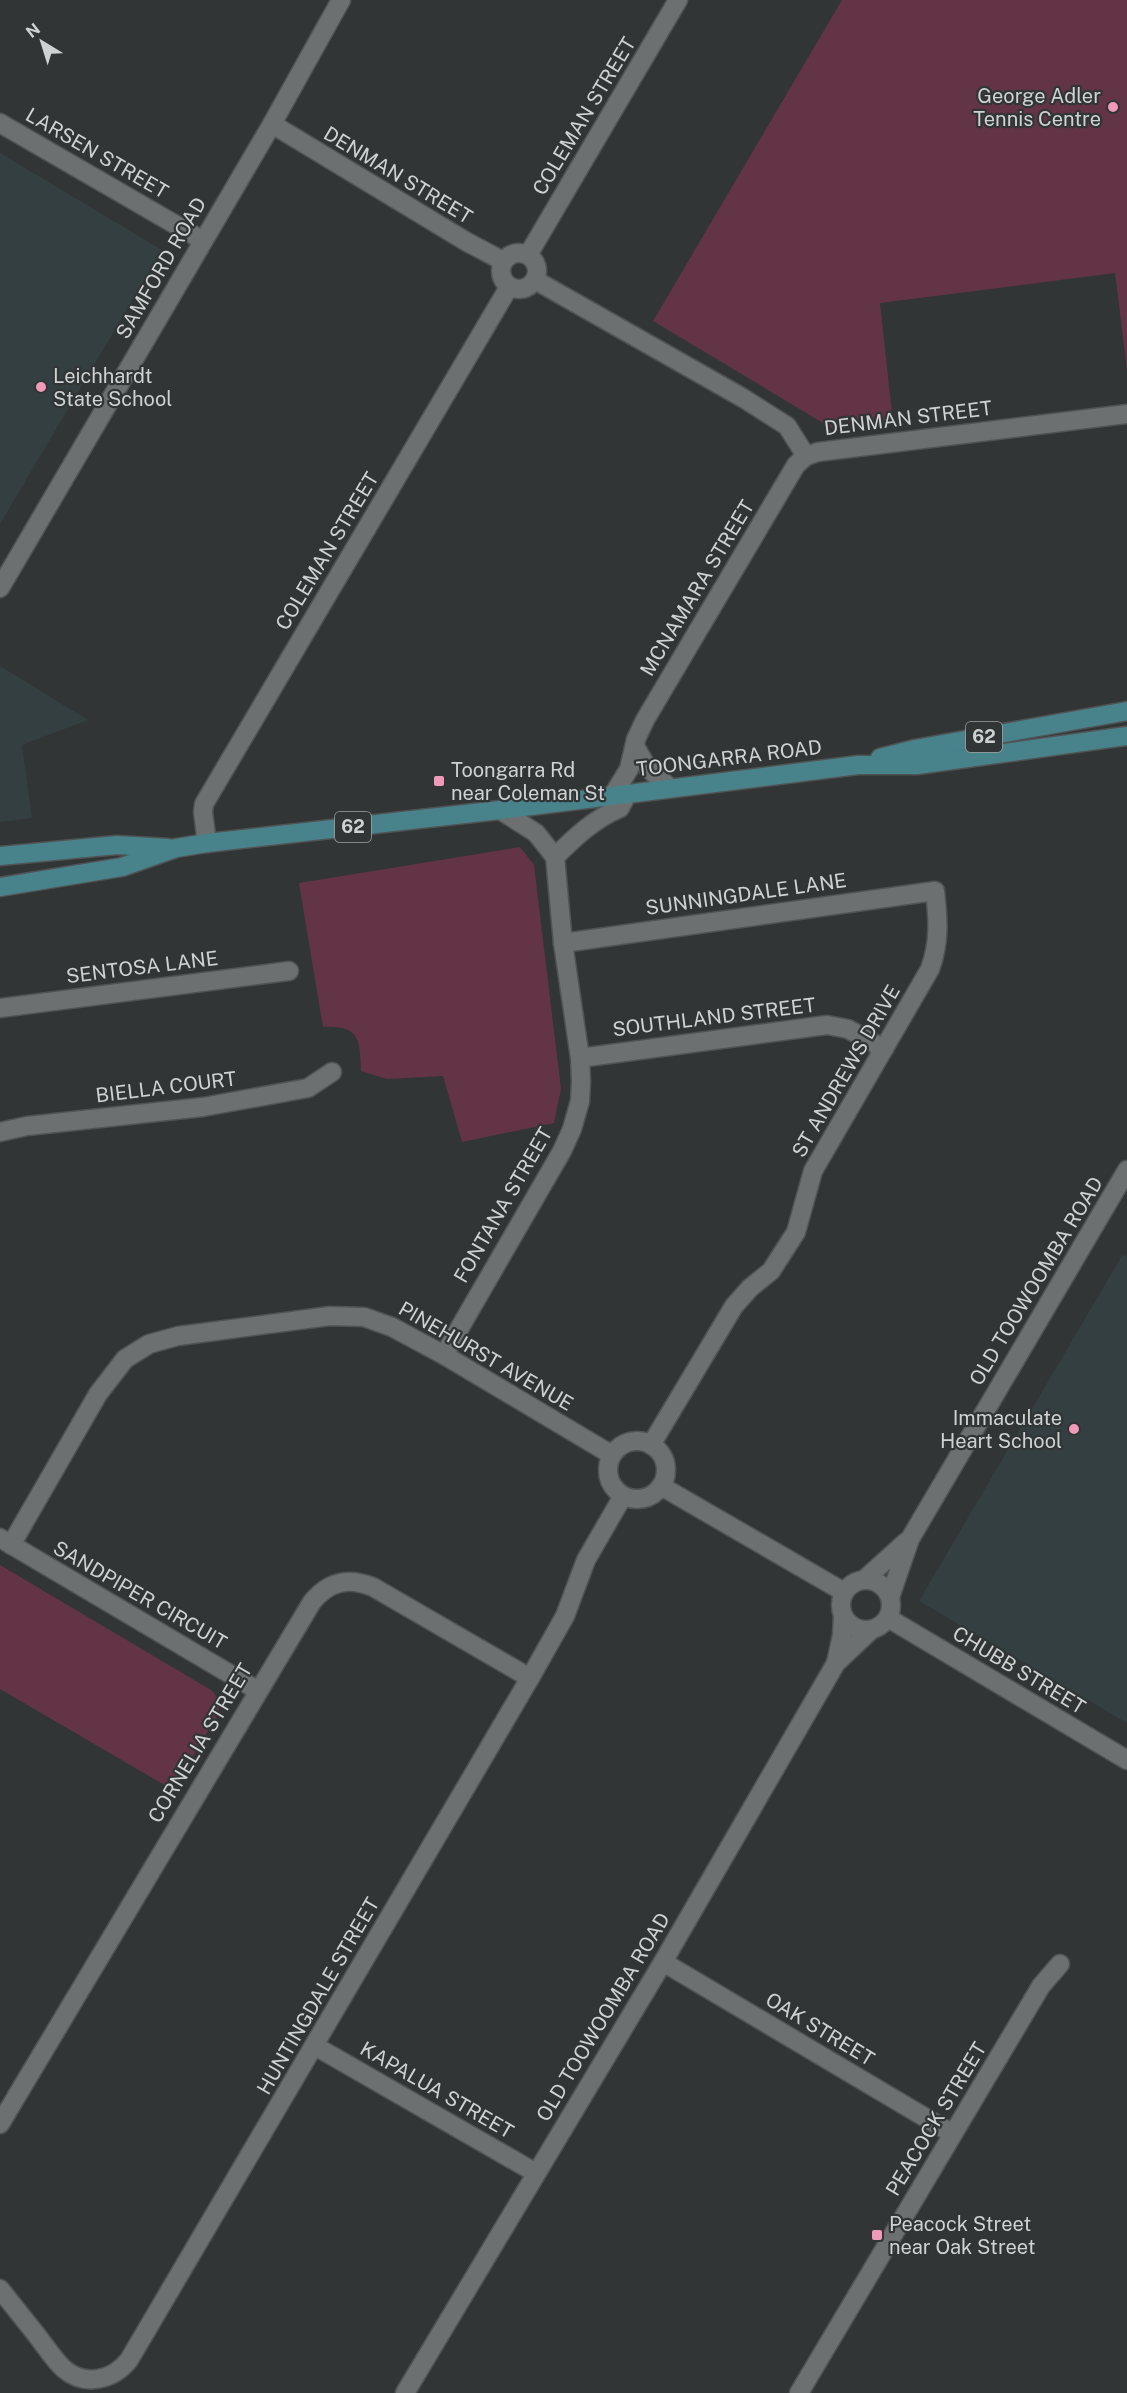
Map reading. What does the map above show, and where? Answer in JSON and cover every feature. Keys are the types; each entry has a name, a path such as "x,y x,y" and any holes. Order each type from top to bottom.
{"main road":[{"name":"TOONGARRA ROAD","path":"858,765 915,749 1127,711"},
{"name":"TOONGARRA ROAD","path":"0,887 122,867 176,848 207,843 500,810 858,765 916,765 1127,736"},
{"name":"TOONGARRA ROAD","path":"0,856 117,845 176,848"}],"street":[{"name":"SAMFORD ROAD","path":"0,588 272,124 341,0"},
{"name":"COLEMAN STREET","path":"528,255 678,0"},
{"name":"LARSEN STREET","path":"0,123 202,240"},
{"name":"DENMAN STREET","path":"272,124 467,242 503,261"},
{"path":"514,253 528,255 537,266 535,280 523,289 509,287 501,275 503,261 514,253"},
{"name":"DENMAN STREET","path":"535,280 743,398 787,426 806,456 818,452 1127,414"},
{"name":"COLEMAN STREET","path":"207,843 204,804 509,287"},
{"name":"MCNAMARA STREET","path":"620,795 636,748 638,733 796,465 806,456"},
{"path":"636,748 647,767 670,788"},
{"path":"500,810 536,833 555,857 576,835 620,808 620,795"},
{"name":"FONTANA STREET","path":"444,1355 562,1151 573,1129 580,1101 580,1058 563,943 555,857"},
{"name":"SUNNINGDALE LANE","path":"563,943 935,891"},
{"name":"ST ANDREWS DRIVE","path":"651,1445 734,1306 771,1270 785,1250 801,1220 813,1171 930,969 937,951 939,928 935,891"},
{"name":"SENTOSA LANE","path":"0,1008 290,971"},
{"name":"SOUTHLAND STREET","path":"580,1058 827,1025 848,1029 884,1049"},
{"name":"BIELLA COURT","path":"0,1132 27,1126 203,1107 308,1088 332,1072"},
{"name":"OLD TOOWOOMBA ROAD","path":"890,1597 910,1539 1127,1170"},
{"name":"PINEHURST AVENUE","path":"5,1542 98,1394 125,1359 149,1344 178,1336 347,1315 379,1321 444,1355 612,1455"},
{"path":"634,1441 651,1445 663,1459 666,1468 661,1486 656,1492 640,1499 623,1496 615,1490 608,1474 612,1455 617,1449 634,1441"},
{"path":"661,1486 844,1592"},
{"name":"HUNTINGDALE STREET","path":"0,2289 64,2369 82,2379 96,2386 115,2374 129,2360 565,1617 586,1560 623,1496"},
{"name":"OLD TOOWOOMBA ROAD","path":"865,1579 910,1539"},
{"name":"SANDPIPER CIRCUIT","path":"5,1542 257,1690"},
{"path":"865,1579 881,1584 890,1597 891,1607 888,1618 872,1630 855,1628 843,1616 841,1604 844,1592 853,1583 865,1579"},
{"name":"CORNELIA STREET","path":"0,2124 257,1690 318,1595 331,1584 348,1581 372,1587 530,1678"},
{"name":"OLD TOOWOOMBA ROAD","path":"836,1663 842,1635 843,1616"},
{"name":"CHUBB STREET","path":"888,1618 1127,1760"},
{"name":"OLD TOOWOOMBA ROAD","path":"405,2393 663,1962 836,1663 872,1630"},
{"name":"OAK STREET","path":"663,1962 953,2134"},
{"name":"PEACOCK STREET","path":"799,2393 1041,1986 1060,1964"},
{"name":"KAPALUA STREET","path":"315,2046 536,2173"}],"shaded area":[{"path":"842,0 1127,0 1127,370 1115,273 880,303 893,423 833,429 653,321"},
{"name":"Leichhardt State School","path":"0,153 162,250 0,524"},
{"path":"0,666 88,720 22,745 32,818 0,822"},
{"path":"520,847 534,865 561,1089 554,1123 462,1142 443,1076 387,1079 361,1071 358,1043 351,1032 335,1027 323,1027 299,883"},
{"name":"Immaculate Heart School","path":"1123,1254 1127,1256 1127,1723 919,1601"},
{"path":"0,1565 211,1690 216,1696 219,1701 218,1714 173,1790 0,1689"}],"place":[{"name":"George Adler Tennis Centre","path":"1113,107"},
{"name":"Leichhardt State School","path":"41,387"},
{"name":"Toongarra Rd near Coleman St","path":"439,781"},
{"name":"Immaculate Heart School","path":"1074,1429"},
{"name":"Peacock Street near Oak Street","path":"877,2235"}]}
